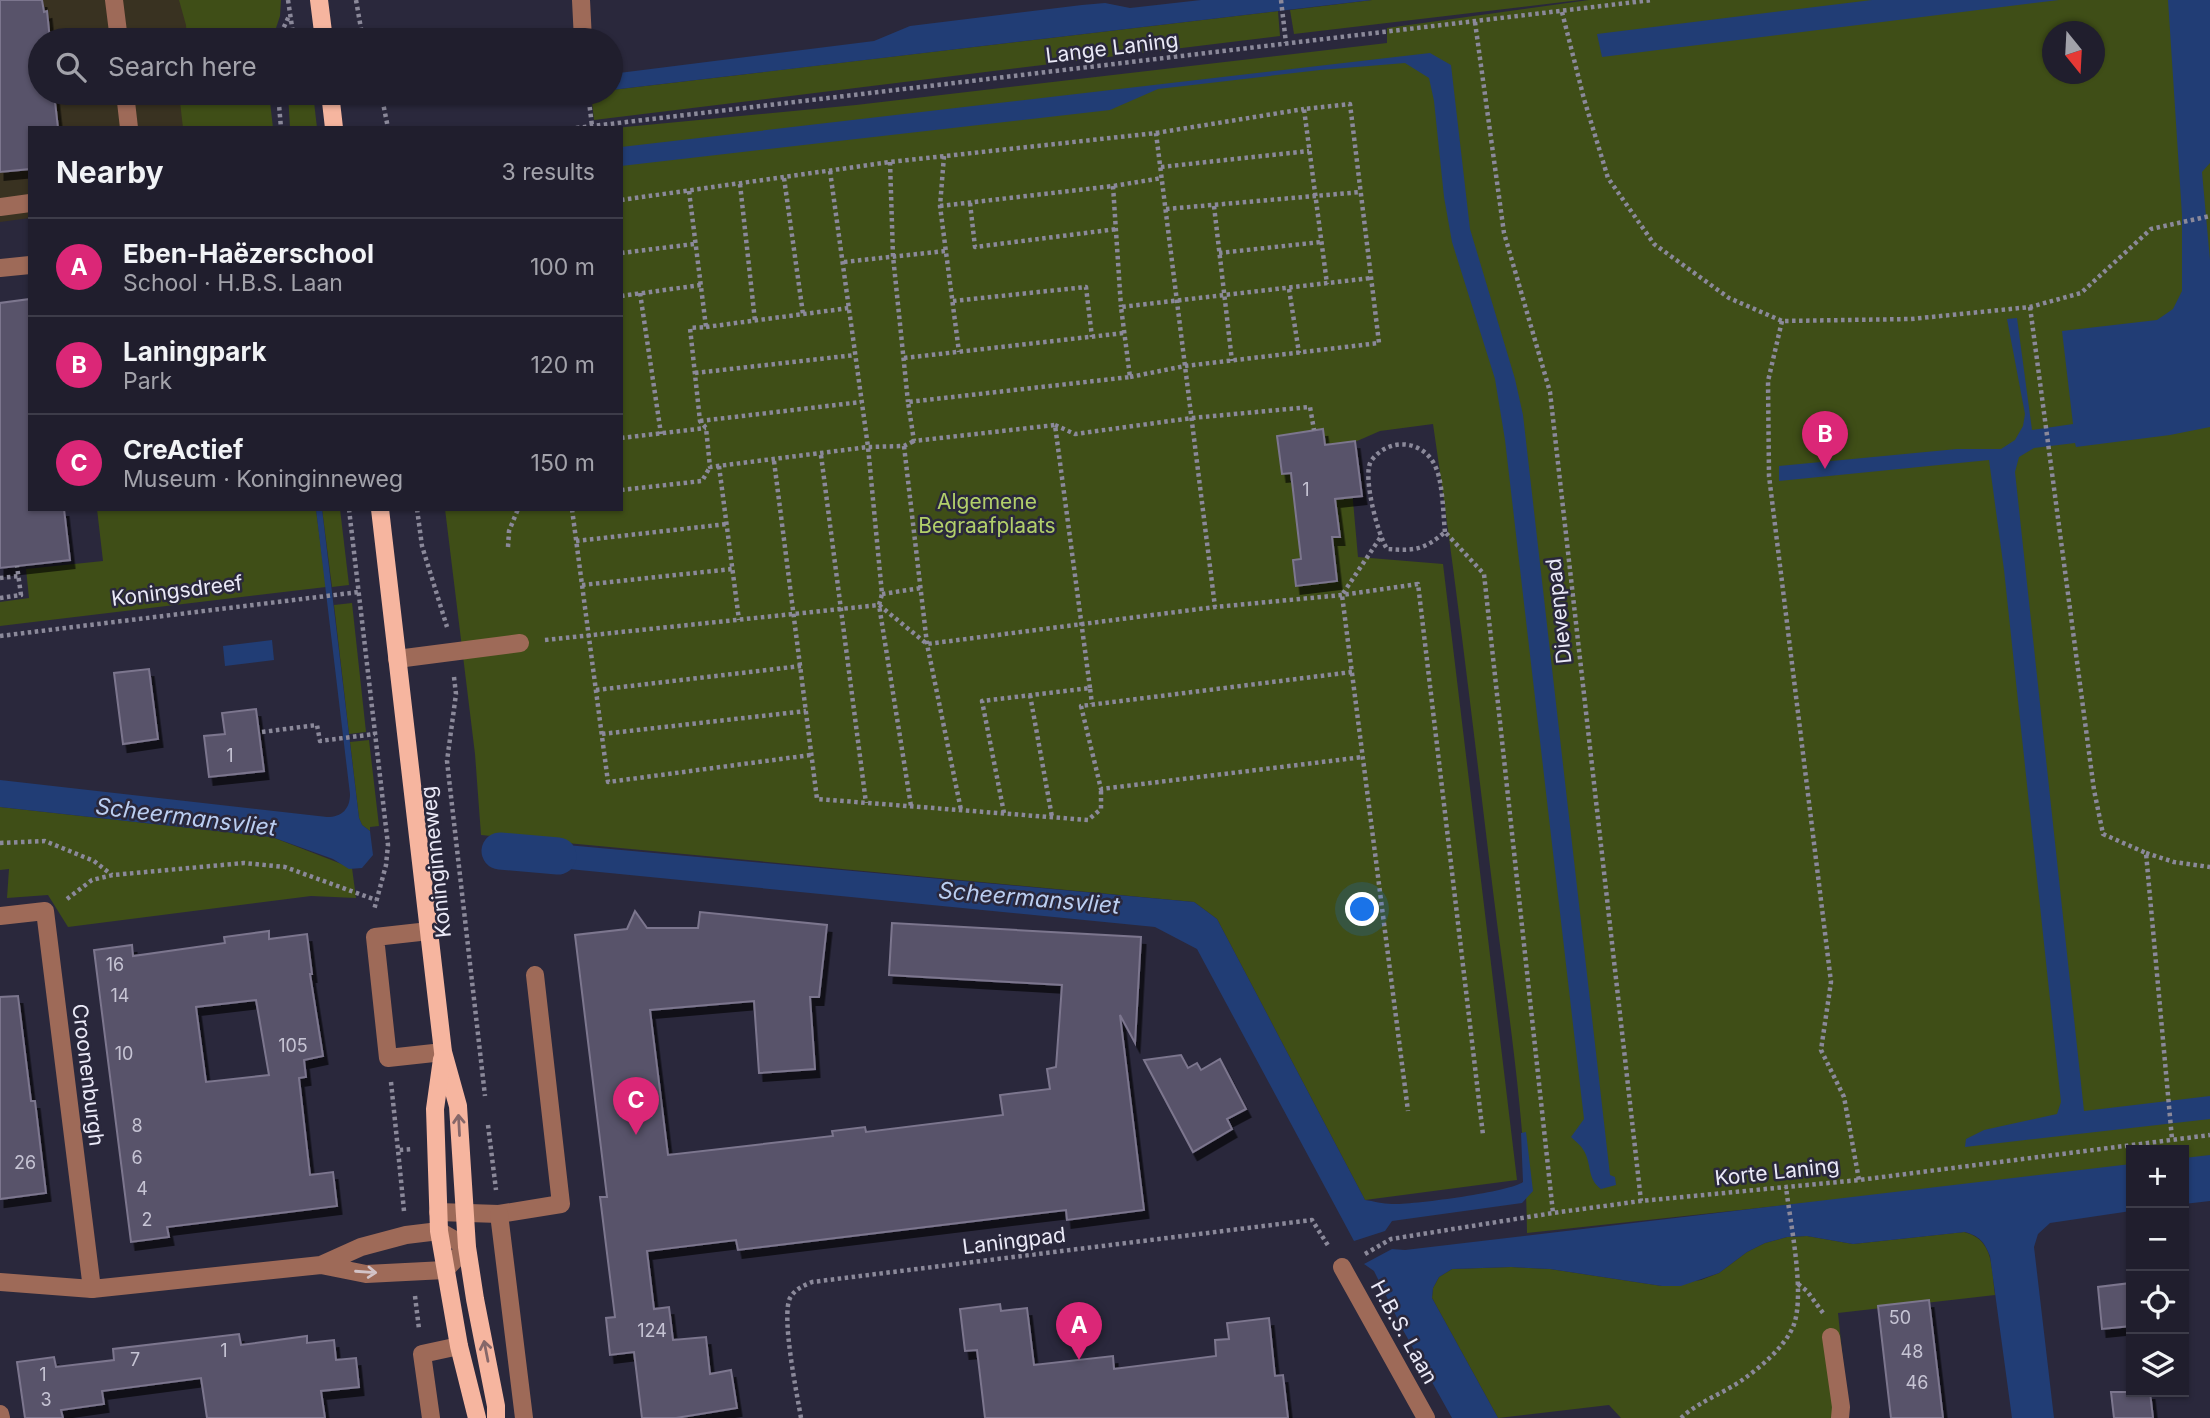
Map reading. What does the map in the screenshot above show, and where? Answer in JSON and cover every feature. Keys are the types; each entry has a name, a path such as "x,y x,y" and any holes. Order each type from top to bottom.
{"main road":[{"path":"319,0 322,28"},
{"path":"331,105 334,126"},
{"name":"Koninginneweg","path":"380,511 443,1052 458,1106 467,1247 496,1418"},
{"name":"Koninginneweg","path":"443,1052 435,1109 439,1231 459,1346 477,1418"}],"street":[{"path":"114,0 118,28"},
{"path":"581,0 582,28"},
{"path":"126,105 129,126"},
{"path":"0,206 28,203"},
{"path":"0,268 28,265"},
{"path":"397,659 520,643"},
{"path":"0,916 45,911"},
{"name":"Croonenburgh","path":"45,911 92,1289"},
{"name":"Koninginneweg","path":"376,937 429,931"},
{"path":"376,937 388,1058 443,1052"},
{"path":"438,1212 499,1214 561,1204 535,975"},
{"path":"499,1214 524,1418"},
{"path":"0,1282 92,1289 321,1265 366,1274 445,1270 467,1247 439,1231 407,1235 361,1247 321,1265"},
{"name":"H.B.S. Laan","path":"1342,1267 1426,1418"},
{"path":"1831,1337 1841,1407 1840,1418"},
{"path":"430,1418 422,1354 459,1346"}],"path":[{"path":"288,0 292,28"},
{"path":"356,0 361,28"},
{"path":"1281,0 1286,43"},
{"name":"Lange Laning","path":"592,126 1649,0"},
{"path":"1562,11 1584,99 1608,178 1646,233 1654,244 1729,298 1782,321 1911,319 2030,307 2081,293 2151,229 2210,216"},
{"path":"284,28 290,15"},
{"name":"Dievenpad","path":"1475,22 1504,233 1550,392 1641,1201"},
{"path":"623,200 890,162 1156,133 1350,104 1379,342 1185,366 1130,377 908,402"},
{"path":"279,105 281,126"},
{"path":"383,105 388,126"},
{"path":"590,105 592,126"},
{"path":"1304,109 1327,284"},
{"path":"1156,133 1215,607"},
{"path":"1161,167 1309,151"},
{"path":"944,156 940,206 959,352"},
{"path":"890,162 893,256 914,441"},
{"path":"830,171 868,447 882,594 879,605 911,806"},
{"path":"940,206 1112,186 1162,177"},
{"path":"784,178 803,314"},
{"path":"740,184 755,321"},
{"path":"1112,186 1121,307 1130,377"},
{"path":"689,191 706,327"},
{"path":"1166,209 1361,192"},
{"path":"970,203 975,247 1117,229"},
{"path":"1214,206 1233,361"},
{"path":"1219,253 1321,242"},
{"path":"623,253 694,244"},
{"path":"844,262 945,251"},
{"path":"1121,307 1371,278"},
{"path":"623,296 701,285"},
{"path":"953,301 1086,287 1092,337"},
{"path":"1289,289 1299,353"},
{"path":"640,293 661,434"},
{"path":"2030,307 2094,790 2104,834 2174,862 2210,867"},
{"path":"623,490 702,481 710,467 706,428 700,421 690,328 849,308"},
{"path":"1782,321 1768,382 1769,476 1831,982 1821,1051 1843,1097 1858,1180"},
{"path":"904,358 1124,333"},
{"path":"695,373 855,355"},
{"path":"700,421 861,402"},
{"path":"710,467 868,447 904,446 914,441 1055,425 1076,434 1192,418 1310,407 1314,430"},
{"path":"1055,425 1092,704"},
{"path":"623,438 706,428"},
{"path":"1445,532 1429,546 1409,551 1387,549 1380,538 1368,477 1370,463 1382,450 1396,444 1414,445 1427,454 1437,469 1445,532 1484,574 1553,1213"},
{"path":"904,446 927,644 961,810"},
{"path":"821,455 866,803"},
{"path":"774,461 817,799 1088,820 1101,809 1101,789 1081,706 1352,672"},
{"path":"719,466 739,620"},
{"path":"349,511 388,852 374,912 376,937"},
{"name":"Koninginneweg","path":"417,511 422,546 445,618 456,694 447,761 486,1108"},
{"path":"508,547 509,531 517,511"},
{"path":"572,511 608,782 811,755"},
{"path":"576,541 727,524"},
{"path":"1380,538 1342,595 1408,1111"},
{"path":"0,598 21,595 17,566"},
{"path":"582,585 732,569"},
{"path":"0,578 19,576"},
{"path":"520,643 879,605 927,644 1418,584 1483,1135"},
{"path":"882,594 921,588"},
{"name":"Koningsdreef","path":"0,636 359,592"},
{"path":"596,690 801,666"},
{"path":"1004,813 982,701 1090,688"},
{"path":"1030,695 1052,817"},
{"path":"602,734 806,711"},
{"path":"262,732 317,725 320,741 375,734"},
{"path":"1101,789 1363,757"},
{"path":"0,843 45,841 94,861 113,875"},
{"path":"2146,853 2172,1139"},
{"path":"45,911 61,904 92,880 113,875 244,863 272,864 297,871 376,900"},
{"path":"388,1058 398,1150"},
{"path":"488,1122 499,1214"},
{"name":"Korte Laning","path":"1362,1255 1391,1239 1553,1213 1641,1201 1858,1180 2210,1135"},
{"path":"1681,1418 1744,1379 1766,1361 1792,1329 1799,1303 1786,1187"},
{"name":"Laningpad","path":"801,1418 788,1321 789,1300 796,1290 811,1282 1312,1220 1342,1267"},
{"path":"1798,1284 1807,1290 1823,1312 1831,1337"}],"shaded area":[{"path":"0,0 255,0 253,28 28,28 28,105 259,105 262,126 28,126 28,218 0,222"}],"green space":[{"path":"179,0 281,0 276,28 186,28"},
{"path":"1372,0 1580,0 1294,34 1290,10"},
{"name":"Algemene Begraafplaats","path":"1589,0 2210,0 2210,1158 2189,1160 2189,1145 2126,1145 2126,1169 1527,1233 1515,1062 1433,424 1380,431 1348,445 1358,557 1443,564 1517,1180 1365,1200 1217,919 1194,902 481,835 475,754 445,511 623,511 623,127 856,105 1387,43 1387,28"},
{"path":"1278,11 1280,36 594,120 592,105 623,105 623,89"},
{"path":"180,105 270,105 273,126 183,126"},
{"path":"289,105 314,105 317,126 290,126"},
{"path":"97,511 316,511 326,587 0,626 0,602 29,598 26,569 103,561"},
{"path":"322,511 340,511 349,585 332,587"},
{"path":"352,603 366,732 349,734 334,605"},
{"path":"369,740 379,826 370,827 370,831 362,825 359,818 350,742"},
{"path":"0,807 272,837 352,868 356,898 311,896 68,927 48,895 7,898 9,869 0,870"},
{"path":"1964,1232 1981,1241 1990,1256 1995,1295 1838,1313 1849,1418 1621,1418 1609,1405 1498,1418 1432,1298 1433,1288 1439,1277 1452,1269 1550,1269 1662,1286 1701,1280 1719,1273 1747,1252 1765,1243 1787,1237 1807,1236 1853,1244"}],"water":[{"path":"1201,0 1372,0 623,89 623,72 874,41 910,26 1105,3 1130,8"},
{"path":"1872,0 2059,0 1602,57 1597,34"},
{"path":"2168,0 2210,0 2210,163 2202,172 2210,260 2210,427 2076,447 2075,443 2034,448 2019,457 2015,472 2084,1111 2210,1096 2210,1119 1965,1147 1966,1139 1984,1130 2057,1114 2061,1102 2004,570 1989,460 1779,481 1779,466 1957,449 2001,449 2015,440 2023,426 2025,414 2007,319 2017,318 2032,430 2073,424 2062,331 2157,320 2173,309 2182,291 2182,215"},
{"path":"1430,53 1451,65 1470,229 1515,379 1523,415 1610,1175 1615,1177 1616,1185 1601,1189 1597,1185 1583,1149 1571,1137 1584,1119 1505,440 1495,379 1452,242 1429,78 1405,63 1320,70 1158,89 1110,110 623,166 623,147"},
{"path":"316,511 322,511 359,818 362,825 370,831 373,855 362,868 349,869 333,859 272,837 0,807 0,780 327,817 337,816 344,811 349,804 350,794"},
{"path":"272,640 274,660 225,666 223,646"},
{"path":"512,840 1194,902 1217,919 1365,1200 1403,1204 1481,1194 1514,1186 1523,1182 1521,1133 1526,1132 1533,1191 1522,1203 1392,1221 1385,1231 1354,1241 1197,949 1155,927 508,863"},
{"path":"2210,1155 2210,1201 2189,1203 2189,1157"},
{"path":"2126,1165 2126,1212 2050,1223 2038,1234 2034,1247 2054,1418 2012,1418 1990,1256 1980,1240 1965,1232 1853,1244 1807,1236 1787,1237 1765,1243 1747,1252 1719,1273 1681,1286 1662,1286 1550,1269 1452,1269 1439,1277 1433,1288 1432,1298 1498,1418 1452,1418 1374,1271 1364,1264 1392,1249 1405,1250"}],"building":[{"path":"0,0 42,0 44,12 47,11 49,28 28,28 28,105 55,105 58,126 28,126 28,169 0,172"},
{"path":"28,299 28,511 64,511 70,560 0,568 0,303"},
{"path":"1323,429 1325,445 1355,441 1362,496 1335,499 1340,537 1332,537 1337,581 1296,586 1293,560 1301,559 1291,473 1282,474 1277,436"},
{"path":"149,669 158,739 123,744 114,673"},
{"path":"256,709 264,771 209,777 204,736 225,734 222,713"},
{"path":"635,911 647,928 698,928 700,912 827,925 819,997 810,997 815,1069 759,1073 754,1001 650,1010 668,1155 833,1136 832,1131 865,1127 866,1132 1003,1115 1000,1095 1050,1089 1047,1069 1056,1067 1062,985 889,975 892,923 1141,937 1135,1043 1120,1015 1144,1210 1067,1220 1066,1210 738,1250 736,1240 647,1251 654,1309 669,1307 673,1340 706,1337 710,1374 731,1370 737,1408 676,1418 642,1418 634,1352 610,1355 606,1318 615,1317 600,1197 607,1197 575,935 627,929"},
{"path":"269,931 269,939 307,934 310,974 323,1056 304,1060 306,1077 299,1078 310,1175 333,1172 337,1206 167,1227 169,1237 131,1242 94,950 132,945 133,956 225,943 224,937","holes":["256,1000 269,1075 206,1082 196,1007"]},
{"path":"18,996 46,1193 0,1199 0,997"},
{"path":"1181,1055 1188,1068 1197,1063 1201,1070 1220,1059 1246,1109 1227,1119 1232,1129 1193,1152 1144,1060"},
{"path":"2126,1284 2126,1327 2102,1329 2098,1287"},
{"path":"1929,1300 1943,1418 1891,1418 1878,1306"},
{"path":"1000,1304 1001,1311 1027,1308 1034,1365 1113,1356 1114,1369 1216,1356 1215,1340 1229,1339 1227,1323 1269,1318 1275,1376 1283,1375 1288,1418 985,1418 977,1350 965,1351 960,1309"},
{"path":"239,1334 241,1345 307,1336 307,1343 334,1340 336,1360 356,1358 359,1387 321,1391 325,1418 207,1418 201,1378 102,1391 104,1404 61,1410 63,1418 25,1418 17,1362 54,1357 56,1367 114,1360 113,1349"},
{"path":"2111,1392 2126,1392 2126,1397 2151,1397 2153,1418 2114,1418"}],"waterway":[{"name":"Scheermansvliet","path":"500,851 558,856"}],"place":[{"name":"Laningpark","path":"1825,469"},
{"name":"CreActief","path":"636,1135"},
{"name":"Eben-Haëzerschool","path":"1079,1360"}]}
